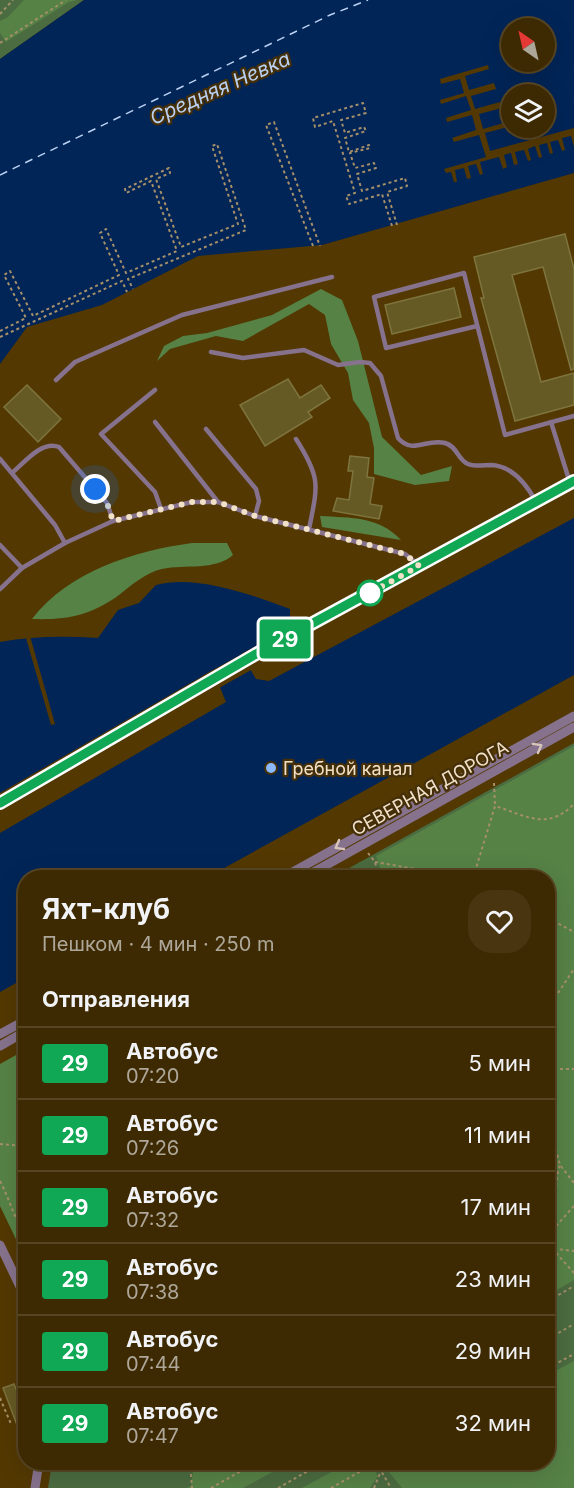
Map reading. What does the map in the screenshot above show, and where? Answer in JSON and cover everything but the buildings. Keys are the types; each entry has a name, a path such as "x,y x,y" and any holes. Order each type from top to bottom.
{"street":[{"path":"0,803 256,654 572,482"},
{"name":"СЕВЕРНАЯ ДОРОГА","path":"296,870 574,716"},
{"name":"СЕВЕРНАЯ ДОРОГА","path":"317,870 574,727"},
{"path":"0,1034 18,1024"},
{"path":"0,1046 18,1036"},
{"path":"0,1245 18,1282"},
{"path":"35,1488 38,1470"}],"lane":[{"path":"477,326 386,348 374,297 464,273 505,435 574,416"},
{"path":"56,380 75,362 182,315 332,277"},
{"path":"211,352 243,357 304,350 338,365 370,363 381,376 398,438 404,444 412,447 445,442 453,447 464,462 470,466 495,465 507,470 525,486 536,502"},
{"path":"155,390 101,434 155,492 161,509"},
{"path":"155,422 218,502"},
{"path":"550,422 572,482"},
{"path":"206,429 255,489 259,501 255,516"},
{"path":"296,439 312,465 318,487 309,529"},
{"path":"12,473 44,446 51,444 59,447 107,503 113,521"},
{"path":"0,459 55,525 65,543"},
{"path":"0,589 22,568 65,543 113,521 192,502 218,502 255,516 405,554 419,566"},
{"path":"0,545 22,568"}],"path":[{"path":"0,15 13,0"},
{"path":"0,43 66,0"},
{"path":"392,226 382,194 349,204 346,196 355,193 333,121 315,127 313,118 363,103 366,113 341,120 345,133 364,127 366,131 345,138 349,152 369,146 370,148 351,153 355,168 374,163 376,168 357,174 362,191 405,178 407,186 387,192 397,225"},
{"path":"313,246 266,125 274,122 320,246"},
{"path":"0,331 26,318 4,275 10,271 33,316 119,275 100,233 105,229 126,273 177,251 151,181 126,193 125,189 169,168 170,172 156,179 181,247 238,224 212,146 217,144 246,230 129,279 133,289"},
{"path":"0,337 122,281 127,292"},
{"path":"475,870 495,806 495,783"},
{"path":"495,806 542,820 556,819 574,804"},
{"path":"368,853 375,862 376,870"},
{"path":"375,862 421,870"},
{"path":"555,922 574,932"},
{"path":"555,998 574,969"},
{"path":"555,1069 574,1069"},
{"path":"0,1144 18,1145"},
{"path":"555,1146 560,1165 574,1183"},
{"path":"555,1223 558,1207 555,1186 560,1165"},
{"path":"0,1181 18,1224"},
{"path":"555,1227 574,1206"},
{"path":"555,1248 574,1251"},
{"path":"555,1250 574,1273"},
{"path":"555,1297 574,1286"},
{"path":"555,1335 574,1324"},
{"path":"555,1364 574,1354"},
{"path":"0,1398 11,1424"},
{"path":"191,1470 192,1488"},
{"path":"211,1488 243,1470"},
{"path":"278,1488 310,1470"},
{"path":"331,1488 363,1470"},
{"path":"374,1488 381,1471"},
{"path":"381,1471 391,1488"}],"green space":[{"path":"0,0 84,0 0,59"},
{"path":"24,0 77,0 69,2 6,42 0,33 0,21 8,17"},
{"path":"321,289 342,300 358,341 382,437 421,475 452,466 449,481 415,485 374,474 374,448 369,423 353,400 348,373 331,344 325,315 309,304 243,341 216,336 170,349 157,361 164,346 183,336 207,333 272,315"},
{"path":"320,516 374,522 401,540 322,527"},
{"path":"192,543 227,543 233,555 226,560 209,565 156,571 139,579 119,595 88,612 56,619 32,619 64,588 104,566 148,552"},
{"path":"574,743 574,1488 48,1488 51,1470 555,1470 555,870 346,870"},
{"path":"574,746 574,1280 555,1291 555,870 381,870 376,856"},
{"path":"18,1054 18,1243 0,1206 0,1064"},
{"path":"574,1361 574,1488 402,1488 387,1470 555,1470 555,1371"},
{"path":"193,1470 276,1470 243,1488 187,1488 191,1486"},
{"path":"335,1470 374,1470 378,1476 370,1488 302,1488"}],"water":[{"name":"Средняя Невка","path":"84,0 574,0 574,173 322,245 198,256 102,305 27,327 0,364 0,59"},
{"name":"Гребной канал","path":"574,518 574,675 221,870 18,870 18,982 0,992 0,833 226,702 213,670 0,793 0,642 49,637 98,638 118,610 139,603 156,585 171,582 206,584 242,592 290,609 290,628 241,654 256,679 269,681"}],"pier":[{"path":"488,65 489,69 465,76 469,90 494,83 496,89 471,96 475,109 500,102 501,108 479,114 483,129 501,124 501,129 485,133 490,151 537,138 555,138 555,133 574,128 574,147 571,136 562,138 565,150 562,151 558,140 550,142 553,153 550,154 547,143 539,145 542,157 539,158 535,146 528,149 531,160 528,161 524,150 515,152 518,164 514,165 511,153 504,155 507,167 503,169 499,157 480,162 483,174 480,175 476,164 468,166 471,178 467,179 464,168 455,170 457,182 454,182 451,172 446,173 444,169 486,157 479,135 454,142 452,138 476,130 472,115 447,122 446,118 471,110 466,96 441,104 440,100 464,93 460,79 441,84 440,79"},
{"path":"30,636 55,724 51,725 26,638"},
{"path":"253,648 254,651 245,656 253,669 219,688 212,674 204,679 202,676"}],"ferry route":[{"path":"0,175 330,15 368,0"}],"bus line":[{"name":"29","path":"0,803 256,654 574,481"}],"place":[{"name":"Гребной канал","path":"271,768"}],"route":[{"path":"95,489 107,503 112,512 113,521 192,502 218,502 255,516 405,554 416,561 419,566 370,593"}]}
